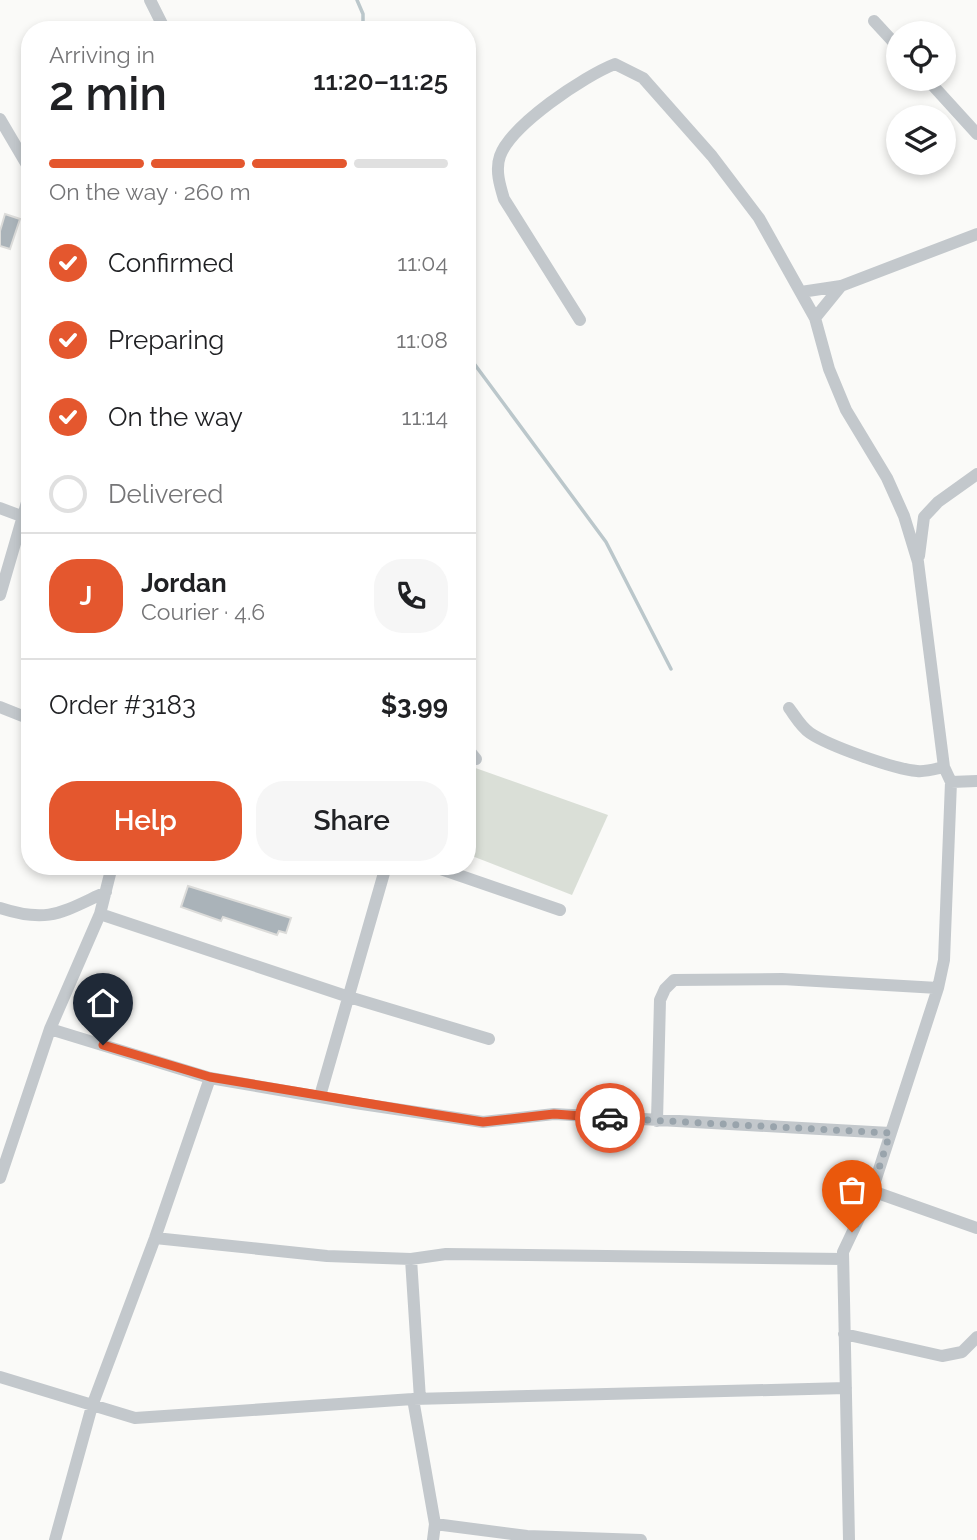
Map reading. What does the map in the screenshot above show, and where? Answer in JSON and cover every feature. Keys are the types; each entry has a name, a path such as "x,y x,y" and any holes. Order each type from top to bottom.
{"street":[{"path":"150,0 160,21"},
{"path":"874,22 886,34"},
{"path":"580,320 504,200 498,178 500,156 518,131 567,90 615,64 643,78 712,156 759,218 815,318 829,369 846,411 887,478 904,516 918,562 944,767 951,782 944,960 938,988 872,1191 843,1252 849,1540"},
{"path":"938,91 977,134"},
{"path":"0,119 21,155"},
{"path":"801,292 841,286 977,234"},
{"path":"815,318 841,286"},
{"path":"918,562 925,517 938,502 977,474"},
{"path":"0,508 21,516"},
{"path":"0,595 21,520"},
{"path":"0,707 21,715"},
{"path":"789,708 810,734 849,751 909,770 944,767"},
{"path":"951,782 977,781"},
{"path":"0,1178 50,1029 100,914 110,875"},
{"path":"320,1096 383,875"},
{"path":"458,875 559,910"},
{"path":"0,908 40,917 64,911 106,892"},
{"path":"100,914 349,997 489,1039"},
{"path":"657,1121 660,1000 665,989 674,980 782,979 938,988"},
{"path":"50,1029 210,1077 483,1122 554,1114 890,1133"},
{"path":"55,1540 92,1406 155,1238 210,1077"},
{"path":"872,1191 977,1228"},
{"path":"155,1238 327,1256 411,1259 446,1254 843,1259"},
{"path":"411,1259 417,1399 435,1524 433,1540"},
{"path":"845,1334 942,1356 962,1352 977,1337"},
{"path":"0,1377 135,1418 417,1399 846,1388"},
{"path":"435,1524 527,1536 641,1540"}],"shaded area":[{"path":"476,768 608,815 572,895 476,858"}],"building":[{"path":"5,214 20,219 10,249 0,246 0,231"},
{"path":"188,886 291,918 286,933 279,931 277,935 223,917 221,921 181,907"}],"waterway":[{"path":"357,0 363,21"},
{"path":"476,366 606,542 671,669"}],"way so far":[{"path":"610,1118 890,1133 872,1191 852,1232"}],"route":[{"path":"103,1045 210,1077 483,1122 554,1114 610,1118"}]}
